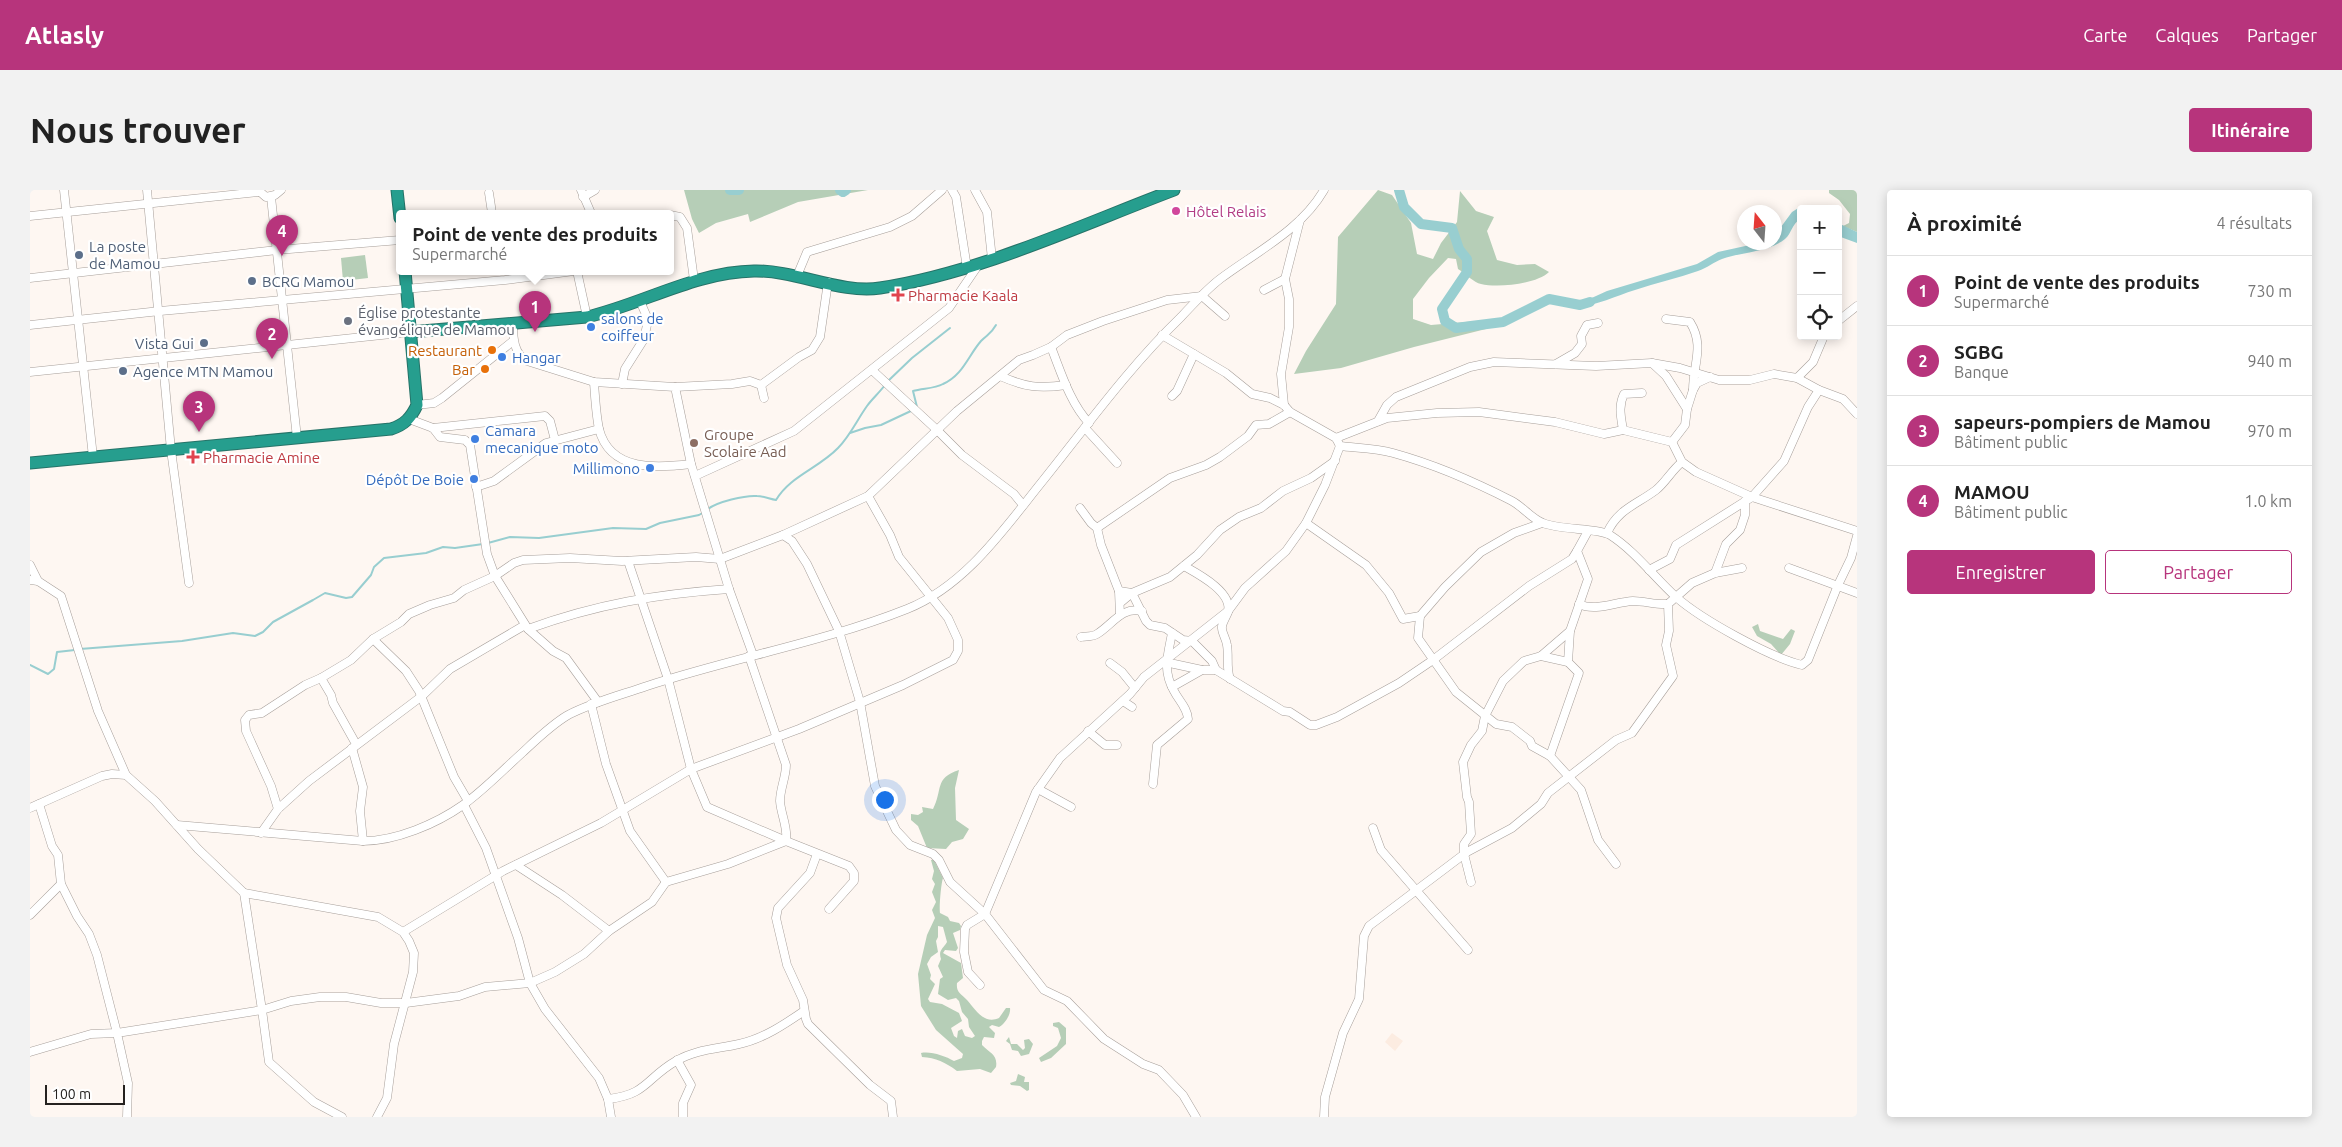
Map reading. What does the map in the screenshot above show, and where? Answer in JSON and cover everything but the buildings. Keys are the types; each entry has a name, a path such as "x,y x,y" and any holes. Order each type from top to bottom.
{"highway":[{"path":"397,190 399,210"},
{"path":"410,332 513,325 587,317 613,311 694,280 736,272 773,271 858,289 879,288 967,268 1174,190"},
{"path":"30,463 391,429 401,426 409,419 417,405 405,275"}],"street":[{"path":"64,190 93,457"},
{"path":"147,190 179,520 189,582"},
{"path":"30,216 258,191 266,197 271,197 281,190"},
{"path":"590,210 582,194 595,190"},
{"path":"798,276 807,252 890,227 912,216 942,190"},
{"path":"952,190 956,197 967,268"},
{"path":"975,190 987,212 992,259"},
{"path":"177,825 374,841 400,835 429,824 466,803 552,726 595,703 668,679 839,631 908,608 930,598 956,580 1023,505 1162,335 1217,282 1300,220 1324,190"},
{"path":"489,193 492,210"},
{"path":"271,197 297,438"},
{"path":"674,216 680,217 687,228 694,280"},
{"path":"1287,408 1281,374 1290,327 1289,299 1285,280 1300,220"},
{"path":"30,278 276,250 396,240"},
{"path":"696,480 794,432 949,308 979,264"},
{"path":"30,325 544,275"},
{"path":"576,275 587,317"},
{"path":"1264,290 1285,280"},
{"path":"761,386 800,356 812,350 820,337 828,282"},
{"path":"278,809 271,786 246,731 245,720 249,715 262,712 305,685 351,660 373,639 401,622 409,614 430,604 454,598 464,590 495,576 514,563 523,560 570,558 628,561 696,557 720,559 783,535 868,496 937,430 1019,360 1051,347 1067,335 1166,300 1202,296 1225,316"},
{"path":"622,384 624,369 644,339 647,317 640,301"},
{"path":"1842,318 1857,306"},
{"path":"1666,319 1690,322 1696,332 1700,347 1693,372 1693,390"},
{"path":"1554,365 1576,353 1582,344 1580,336 1587,325 1598,323"},
{"path":"513,325 513,341 520,355 527,361 594,382 675,386 732,384 750,381 761,386"},
{"path":"30,372 410,332"},
{"path":"980,985 968,972 964,952 965,929 985,914 1038,789 1060,758 1123,701 1144,677 1192,641 1228,610 1245,588 1286,551 1306,523 1336,460 1340,446 1336,438 1270,398 1252,394 1226,372 1162,335"},
{"path":"1797,378 1813,362 1822,340"},
{"path":"417,405 434,403 442,398 513,341"},
{"path":"1051,347 1066,385 1087,426 1117,463"},
{"path":"1172,396 1194,354"},
{"path":"1378,421 1387,405 1396,397 1470,368 1494,362 1617,366 1652,362 1719,380 1750,380 1774,374 1797,378 1819,390 1843,399 1857,414"},
{"path":"1652,362 1666,376 1687,409"},
{"path":"872,370 962,455 1014,494 1023,505"},
{"path":"1000,376 1014,382 1042,388 1066,385"},
{"path":"1672,442 1685,425 1687,409 1697,383 1710,377"},
{"path":"594,382 600,429 610,451 628,462 650,468 691,464"},
{"path":"675,386 691,464 786,765 786,774 780,798 787,833 786,842"},
{"path":"761,386 764,398"},
{"path":"1649,570 1670,559 1676,544 1749,499 1784,461 1808,407 1819,390"},
{"path":"1623,430 1620,414 1621,400 1624,394 1642,393"},
{"path":"1098,528 1170,478 1206,465 1220,457 1248,436 1256,425 1269,424 1287,408"},
{"path":"1336,438 1387,418 1437,413 1479,412 1555,422 1604,434 1623,430 1672,442 1682,462 1696,472 1749,499 1857,531"},
{"path":"409,419 433,428 544,416 550,420 555,440"},
{"path":"433,428 440,437 465,440 470,445 482,528 487,554 495,576 527,627 553,651 566,658 595,703 606,764 630,831 666,882"},
{"path":"476,487 494,481 533,451 555,440 600,429"},
{"path":"1340,446 1391,452 1434,467 1514,502 1542,523 1607,533 1619,541 1677,598 1734,635 1788,662 1802,665 1808,660 1851,558 1857,536"},
{"path":"1120,603 1132,593 1170,577 1184,566 1220,530 1239,517 1261,508 1283,491 1310,478 1336,460"},
{"path":"1607,533 1613,520 1633,504 1657,490 1672,470 1682,462"},
{"path":"403,932 496,876 624,810 691,769 903,685 953,660 958,651 958,640 948,618 930,598 899,557 890,535 868,496"},
{"path":"1716,573 1726,544 1740,530 1749,499"},
{"path":"1080,508 1090,523 1098,528 1101,545 1119,590 1120,615"},
{"path":"1306,523 1366,565 1389,593 1403,619 1420,616"},
{"path":"1542,523 1514,533 1481,552 1445,587 1420,616 1418,638 1456,692 1496,724 1512,728 1530,741 1532,746 1550,756 1570,777 1581,790 1598,840 1616,864"},
{"path":"1165,662 1202,670 1216,670 1283,711 1316,726 1337,717 1399,683 1434,660 1529,586 1572,559 1588,531"},
{"path":"783,535 792,541 807,564 839,631 860,702 875,786 896,830 910,845 933,854 939,860 950,882 985,914 1044,990 1067,1001 1104,1039 1143,1064 1159,1070 1184,1095 1196,1117"},
{"path":"1568,662 1570,631 1588,579 1577,551"},
{"path":"628,561 668,679 691,769 707,807 786,842 849,866 854,872 854,881 829,909"},
{"path":"30,565 34,581 61,596 98,711 126,775 155,801 198,849 244,893 378,917 403,932 409,941 414,953 413,972 394,1044 387,1098 377,1117"},
{"path":"1184,566 1204,577 1225,598 1228,610 1222,624 1222,631 1226,642 1227,673 1230,679"},
{"path":"1579,604 1586,608 1634,601 1658,605 1668,604 1692,583 1716,573 1742,568"},
{"path":"1789,568 1857,593"},
{"path":"261,833 278,809 309,781 422,696 450,669 527,627 570,614 642,598 730,589"},
{"path":"1119,590 1132,593 1150,625 1165,628 1183,640 1192,641 1212,661 1216,670"},
{"path":"1324,1117 1325,1097 1344,1029 1359,999 1366,929 1464,854 1512,828 1541,804 1548,793 1616,740 1632,733 1673,676 1666,645 1669,630 1668,604"},
{"path":"1080,637 1095,635 1120,615 1134,609 1142,612"},
{"path":"1541,656 1570,631"},
{"path":"1153,784 1157,745 1188,719 1187,711 1172,686 1165,662 1172,633"},
{"path":"373,639 406,670 422,696 454,777 486,848 518,938 530,983 545,1009 599,1078 608,1099 611,1117"},
{"path":"1471,882 1464,854 1464,844 1470,834 1470,802 1467,797 1463,762 1471,745 1482,731 1486,716 1503,680 1524,660 1541,656 1568,662 1579,673 1550,756"},
{"path":"1110,662 1122,672 1135,688"},
{"path":"1172,686 1202,670"},
{"path":"321,678 331,695 333,704 354,746 364,787 360,811 363,840"},
{"path":"1123,701 1132,707"},
{"path":"1482,731 1496,724"},
{"path":"1088,732 1105,745 1117,745"},
{"path":"30,808 102,776 112,774 126,775"},
{"path":"1038,789 1071,807"},
{"path":"39,804 52,846 58,855 61,884 77,916 89,934 117,1032 128,1083 129,1102 127,1117"},
{"path":"1373,828 1382,850 1468,950"},
{"path":"30,1052 91,1034 117,1032 262,1010 320,997 346,997 381,1003 406,1004 459,996 485,988 530,983 555,972 584,954 609,931 643,910 652,902 666,882 728,864 786,842"},
{"path":"817,854 810,873 778,908 776,918 787,964 803,1000 808,1024 870,1085 891,1101 893,1117"},
{"path":"516,865 562,894 609,931"},
{"path":"30,915 61,884"},
{"path":"244,893 269,1062 314,1102 342,1117"},
{"path":"608,1099 626,1097 641,1090 659,1072 677,1060 710,1048 740,1044 757,1039 804,1011"},
{"path":"677,1060 691,1085 683,1103 683,1117"}],"shaded area":[{"path":"1392,1033 1403,1041 1395,1051 1385,1042"}],"green space":[{"path":"684,190 868,190 798,202 750,222 748,214 716,223 699,233 692,219"},
{"path":"1378,190 1392,195 1411,223 1417,254 1433,259 1441,243 1457,222 1460,191 1476,211 1494,217 1487,231 1497,260 1517,265 1535,264 1549,272 1536,280 1527,282 1497,286 1488,285 1472,280 1458,269 1456,259 1448,258 1413,299 1413,319 1431,325 1489,320 1486,329 1341,368 1294,374 1306,351 1336,304 1338,237"},
{"path":"1829,190 1857,190 1857,232 1843,226 1849,223 1850,214 1839,200 1829,193"},
{"path":"365,255 368,278 343,281 341,258"},
{"path":"1758,624 1760,631 1783,639 1791,629 1795,631 1790,644 1781,655 1771,644 1757,636 1752,627"},
{"path":"959,770 955,788 956,820 969,829 963,839 952,842 946,849 927,848 918,826 911,820 911,814 918,815 923,812 922,807 933,809 942,781 951,773"},
{"path":"931,860 934,860 943,878 940,913 948,917 950,921 959,923 961,926 960,930 953,933 958,948 956,951 945,950 943,953 961,963 963,978 957,983 958,991 984,1018 994,1020 999,1018 1006,1008 1010,1008 1009,1016 1001,1026 992,1025 989,1027 995,1033 994,1038 984,1037 982,1041 982,1045 993,1054 996,1060 996,1067 991,1073 980,1069 957,1071 940,1061 922,1057 921,1053 929,1053 954,1061 962,1058 963,1054 936,1030 921,1006 918,974 927,935 935,918 932,910 936,902 932,892 935,884 932,879 934,871","holes":["938,926 943,927 947,942 940,954 941,959 938,966 943,977 940,979 938,994 948,1000 956,998 959,1001 962,1012 968,1019 969,1027 975,1036 972,1038 965,1036 962,1029 958,1031 957,1038 954,1036 951,1028 962,1021 959,1013 942,1004 930,1002 928,999 935,984 930,979 931,975 927,964 931,957 938,952 936,941"]},
{"path":"1059,1022 1066,1028 1066,1044 1051,1058 1041,1062 1039,1058 1057,1046 1061,1038 1058,1028 1053,1026 1053,1023"},
{"path":"1009,1037 1011,1044 1017,1044 1023,1050 1025,1048 1024,1040 1029,1039 1033,1044 1029,1054 1021,1056 1018,1051 1012,1050 1010,1044 1006,1041"},
{"path":"1018,1074 1025,1077 1024,1082 1029,1082 1029,1090 1011,1085 1010,1083 1016,1081"}],"water":[{"path":"1797,209 1797,221 1787,237 1782,241 1782,226 1792,212"},
{"path":"1842,225 1857,232 1857,243 1842,237"},
{"path":"1737,248 1737,250 1759,250 1722,259 1698,271 1643,287 1599,303 1576,308 1577,300 1585,301 1607,291 1697,264 1718,252"}],"waterway":[{"path":"730,190 739,190"},
{"path":"840,190 843,192 846,190"},
{"path":"1399,190 1404,207 1421,224 1452,228 1459,249 1467,259 1467,272 1442,309 1445,321 1456,328 1503,322 1549,299 1580,305 1590,302"},
{"path":"917,407 913,391 936,387 956,376 976,347 996,325"},
{"path":"887,382 912,358 950,328"},
{"path":"708,509 724,502 752,496 776,500 797,478 838,448 867,406 885,385"},
{"path":"850,433 881,425 913,410"},
{"path":"488,543 510,537 539,538 613,528 646,529 660,523 699,515 704,512"},
{"path":"80,649 182,641 233,633 255,636 263,632 273,622 325,593 346,598 352,597 371,575 374,567 384,558 426,553 443,547 455,548 483,544"},
{"path":"30,665 48,674 54,669 57,652 75,650"}],"place":[{"name":"Hôtel Relais","path":"1176,211"},
{"name":"La poste de Mamou","path":"79,255"},
{"name":"MAMOU","path":"282,256"},
{"name":"BCRG Mamou","path":"252,281"},
{"name":"Pharmacie Kaala","path":"898,295"},
{"name":"Église protestante évangélique de Mamou","path":"348,321"},
{"name":"salons de coiffeur","path":"591,327"},
{"name":"Point de vente des produits","path":"535,332"},
{"name":"Vista Gui","path":"204,343"},
{"name":"Restaurant","path":"492,350"},
{"name":"Hangar","path":"502,357"},
{"name":"SGBG","path":"272,359"},
{"name":"Bar","path":"485,369"},
{"name":"Agence MTN Mamou","path":"123,371"},
{"name":"sapeurs-pompiers de Mamou","path":"199,432"},
{"name":"Camara mecanique moto","path":"475,439"},
{"name":"Groupe Scolaire Aad","path":"694,443"},
{"name":"Pharmacie Amine","path":"193,457"},
{"name":"Millimono","path":"650,468"},
{"name":"Dépôt De Boie","path":"474,479"}]}
